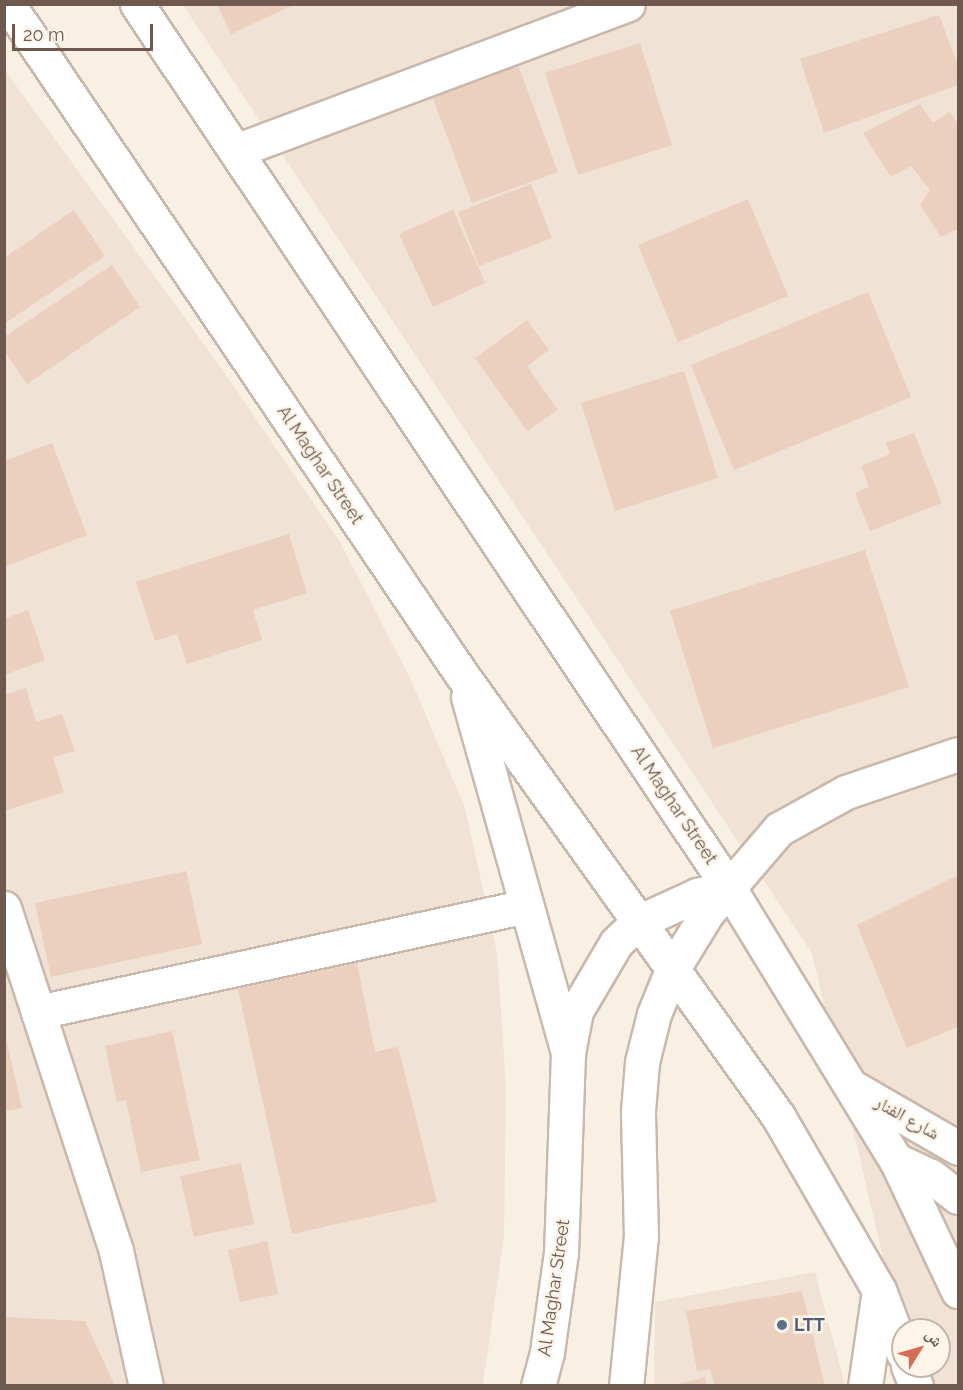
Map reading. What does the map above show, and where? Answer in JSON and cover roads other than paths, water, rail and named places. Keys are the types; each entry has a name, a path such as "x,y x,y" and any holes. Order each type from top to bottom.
{"main road":[{"name":"Al Maghar Street","path":"8,4 462,675 778,1116 879,1290 891,1322"},
{"name":"Al Maghar Street","path":"137,4 238,150 729,888 687,899 638,922 598,970 576,1011 568,1053 568,1154 561,1253 547,1352 538,1386"},
{"path":"238,150 628,4"},
{"path":"462,675 568,1053"},
{"path":"626,1386 641,1237 638,1111 642,1062 654,1014 672,970 694,931 779,829 811,808 958,754"},
{"path":"729,888 855,1089 896,1160 958,1291"},
{"path":"38,1012 526,906"},
{"path":"4,908 116,1251 146,1386"},
{"name":"شارع الفنار","path":"855,1089 958,1148"},
{"path":"896,1160 932,1176 958,1197"},
{"path":"865,1386 879,1290"}],"place":[{"name":"LTT","path":"782,1325"}]}
